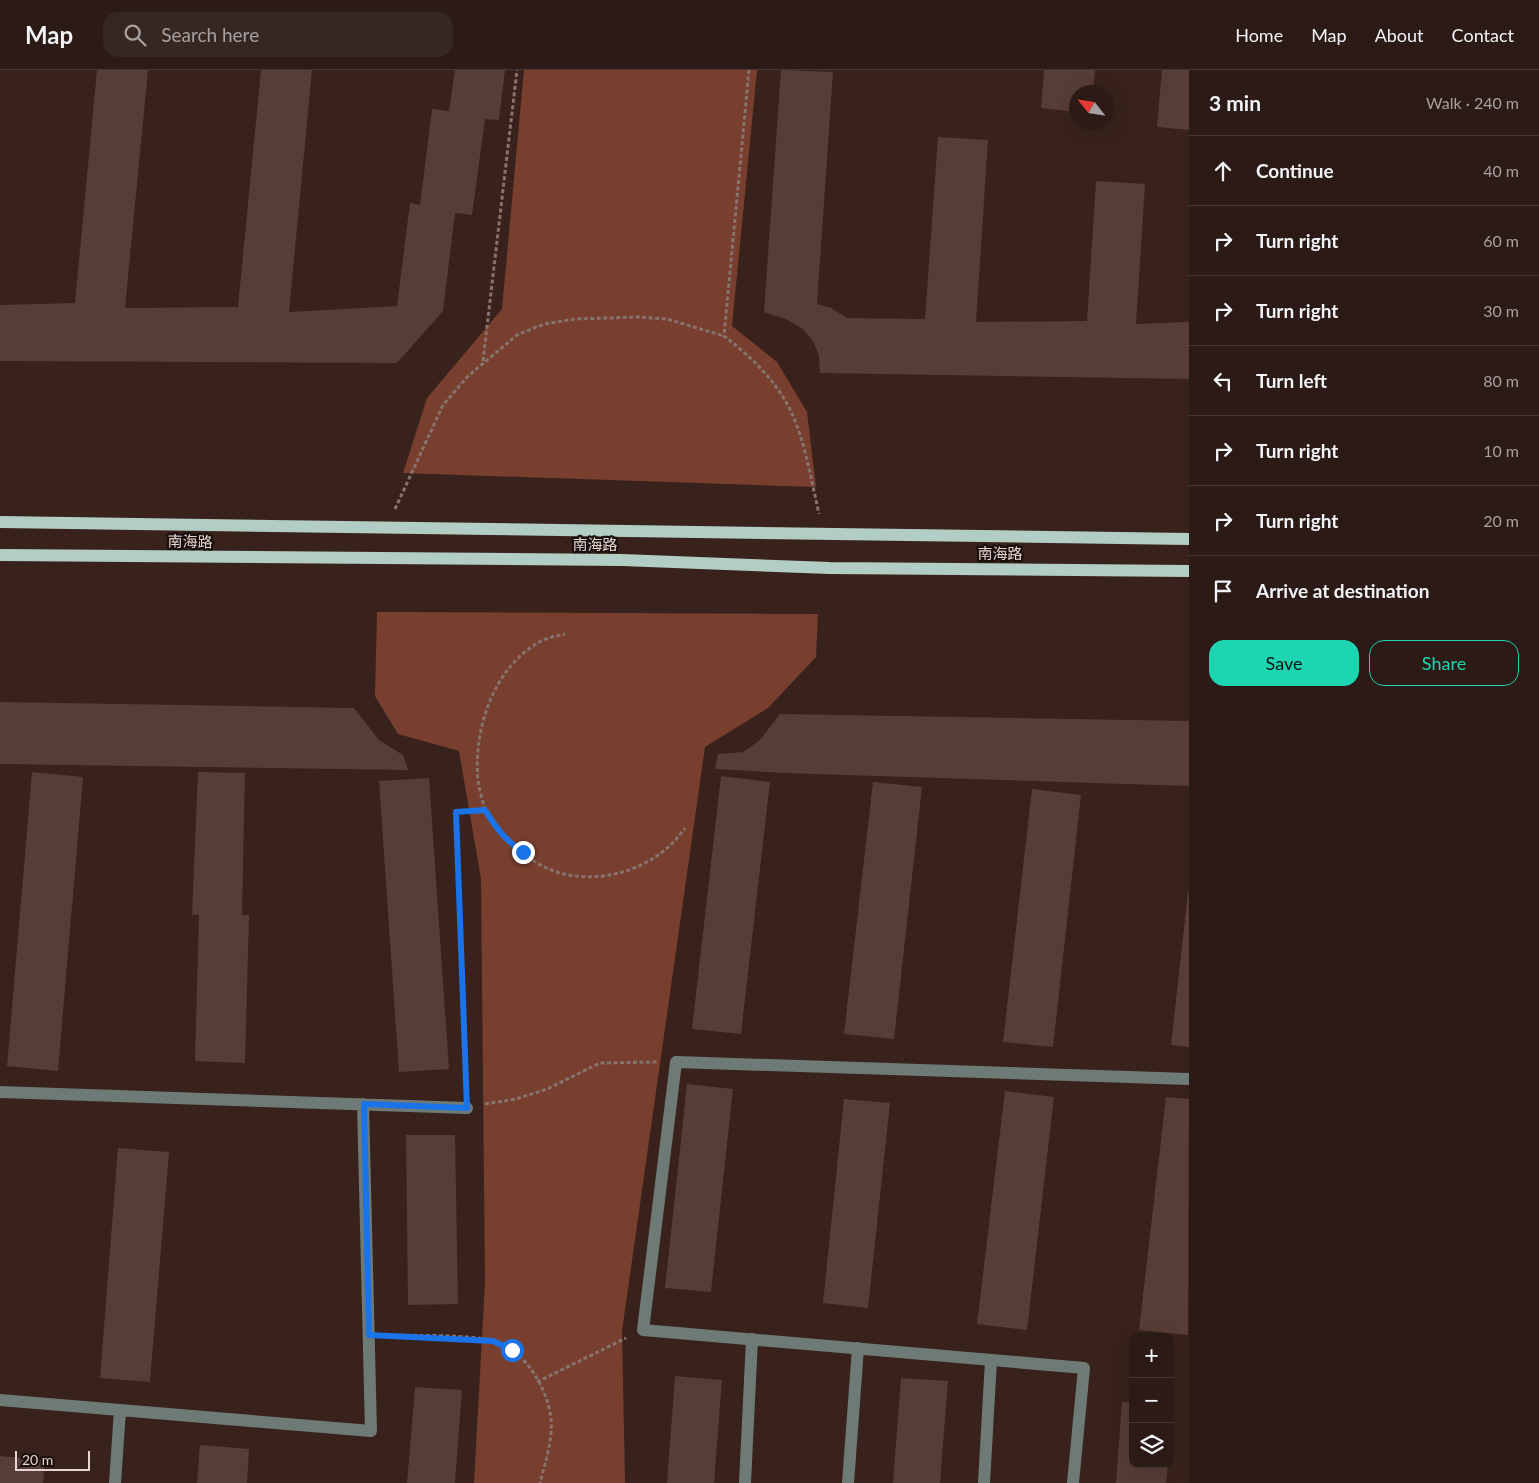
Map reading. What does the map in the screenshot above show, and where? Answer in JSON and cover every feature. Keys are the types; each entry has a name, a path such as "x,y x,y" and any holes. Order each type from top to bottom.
{"main road":[{"name":"南海路","path":"0,522 1189,539"},
{"name":"南海路","path":"0,555 622,560 830,568 1189,571"}],"lane":[{"path":"1073,1483 1084,1368 643,1330 676,1062 1189,1079"},
{"path":"0,1092 467,1108"},
{"path":"0,1400 371,1430 364,1104"},
{"path":"745,1483 752,1339"},
{"path":"848,1483 858,1348"},
{"path":"984,1483 991,1360"},
{"path":"115,1483 120,1410"}],"path":[{"path":"483,362 517,70"},
{"path":"724,336 750,70"},
{"path":"387,528 443,405 483,362 517,335 544,324 575,319 638,317 667,319 724,336 758,364 774,381 790,407 801,432 824,534"},
{"path":"565,634 544,640 520,657 500,683 488,703 481,727 478,753 478,781 485,810 496,829 510,843 544,866 563,874 611,875 656,859 675,842 685,828"},
{"path":"485,810 456,812 467,1108 516,1099 547,1089 600,1063 676,1062"},
{"path":"537,1382 643,1330"},
{"path":"369,1335 493,1341 512,1350 528,1364 547,1400 551,1420 547,1453 540,1483"}],"shaded area":[{"path":"524,70 757,70 732,326 777,362 807,412 816,487 403,473 427,398 502,309"},
{"path":"377,612 818,614 816,657 768,708 705,747 622,1331 625,1483 474,1483 485,1283 481,879 459,751 398,734 375,696"}],"building":[{"path":"97,70 148,70 125,308 238,307 261,70 312,70 289,312 397,306 410,203 420,205 432,109 449,111 455,70 505,70 499,120 485,119 472,215 455,213 443,311 397,363 0,361 0,305 75,303"},
{"path":"781,70 833,72 817,304 831,308 847,318 925,319 938,137 988,140 976,322 1087,321 1096,181 1145,184 1136,324 1189,322 1189,379 820,373 819,356 813,341 803,329 786,319 764,312"},
{"path":"1044,70 1095,70 1094,85 1069,85 1069,111 1041,108"},
{"path":"1162,70 1189,70 1189,130 1157,127"},
{"path":"0,702 354,708 379,740 403,755 408,770 0,764"},
{"path":"780,714 1189,721 1189,786 784,773 715,769 718,754 743,752 759,741"},
{"path":"32,772 83,777 58,1071 7,1066"},
{"path":"198,772 245,773 242,915 249,915 245,1063 195,1061 199,914 192,915"},
{"path":"721,776 770,782 741,1034 692,1029"},
{"path":"429,778 449,1069 399,1072 379,781"},
{"path":"873,782 922,787 894,1039 844,1034"},
{"path":"1032,789 1081,795 1053,1047 1003,1042"},
{"path":"1189,893 1189,1047 1171,1045"},
{"path":"687,1084 733,1089 711,1292 665,1288"},
{"path":"1005,1091 1054,1097 1027,1330 977,1324"},
{"path":"1166,1097 1189,1099 1188,1335 1139,1330"},
{"path":"844,1099 890,1103 868,1308 823,1303"},
{"path":"406,1135 455,1135 458,1304 408,1305"},
{"path":"118,1148 169,1152 150,1382 100,1378"},
{"path":"675,1376 722,1380 714,1483 667,1483"},
{"path":"901,1378 948,1381 940,1483 893,1483"},
{"path":"415,1387 462,1390 455,1483 407,1483"},
{"path":"1122,1402 1129,1402 1129,1468 1168,1468 1166,1483 1116,1483"},
{"path":"200,1445 249,1449 247,1483 197,1483"},
{"path":"0,1456 45,1460 43,1483 0,1483"}],"route":[{"path":"512,1350 493,1341 369,1335 364,1104 467,1108 456,812 485,810 496,829 510,843 523,852"}]}
